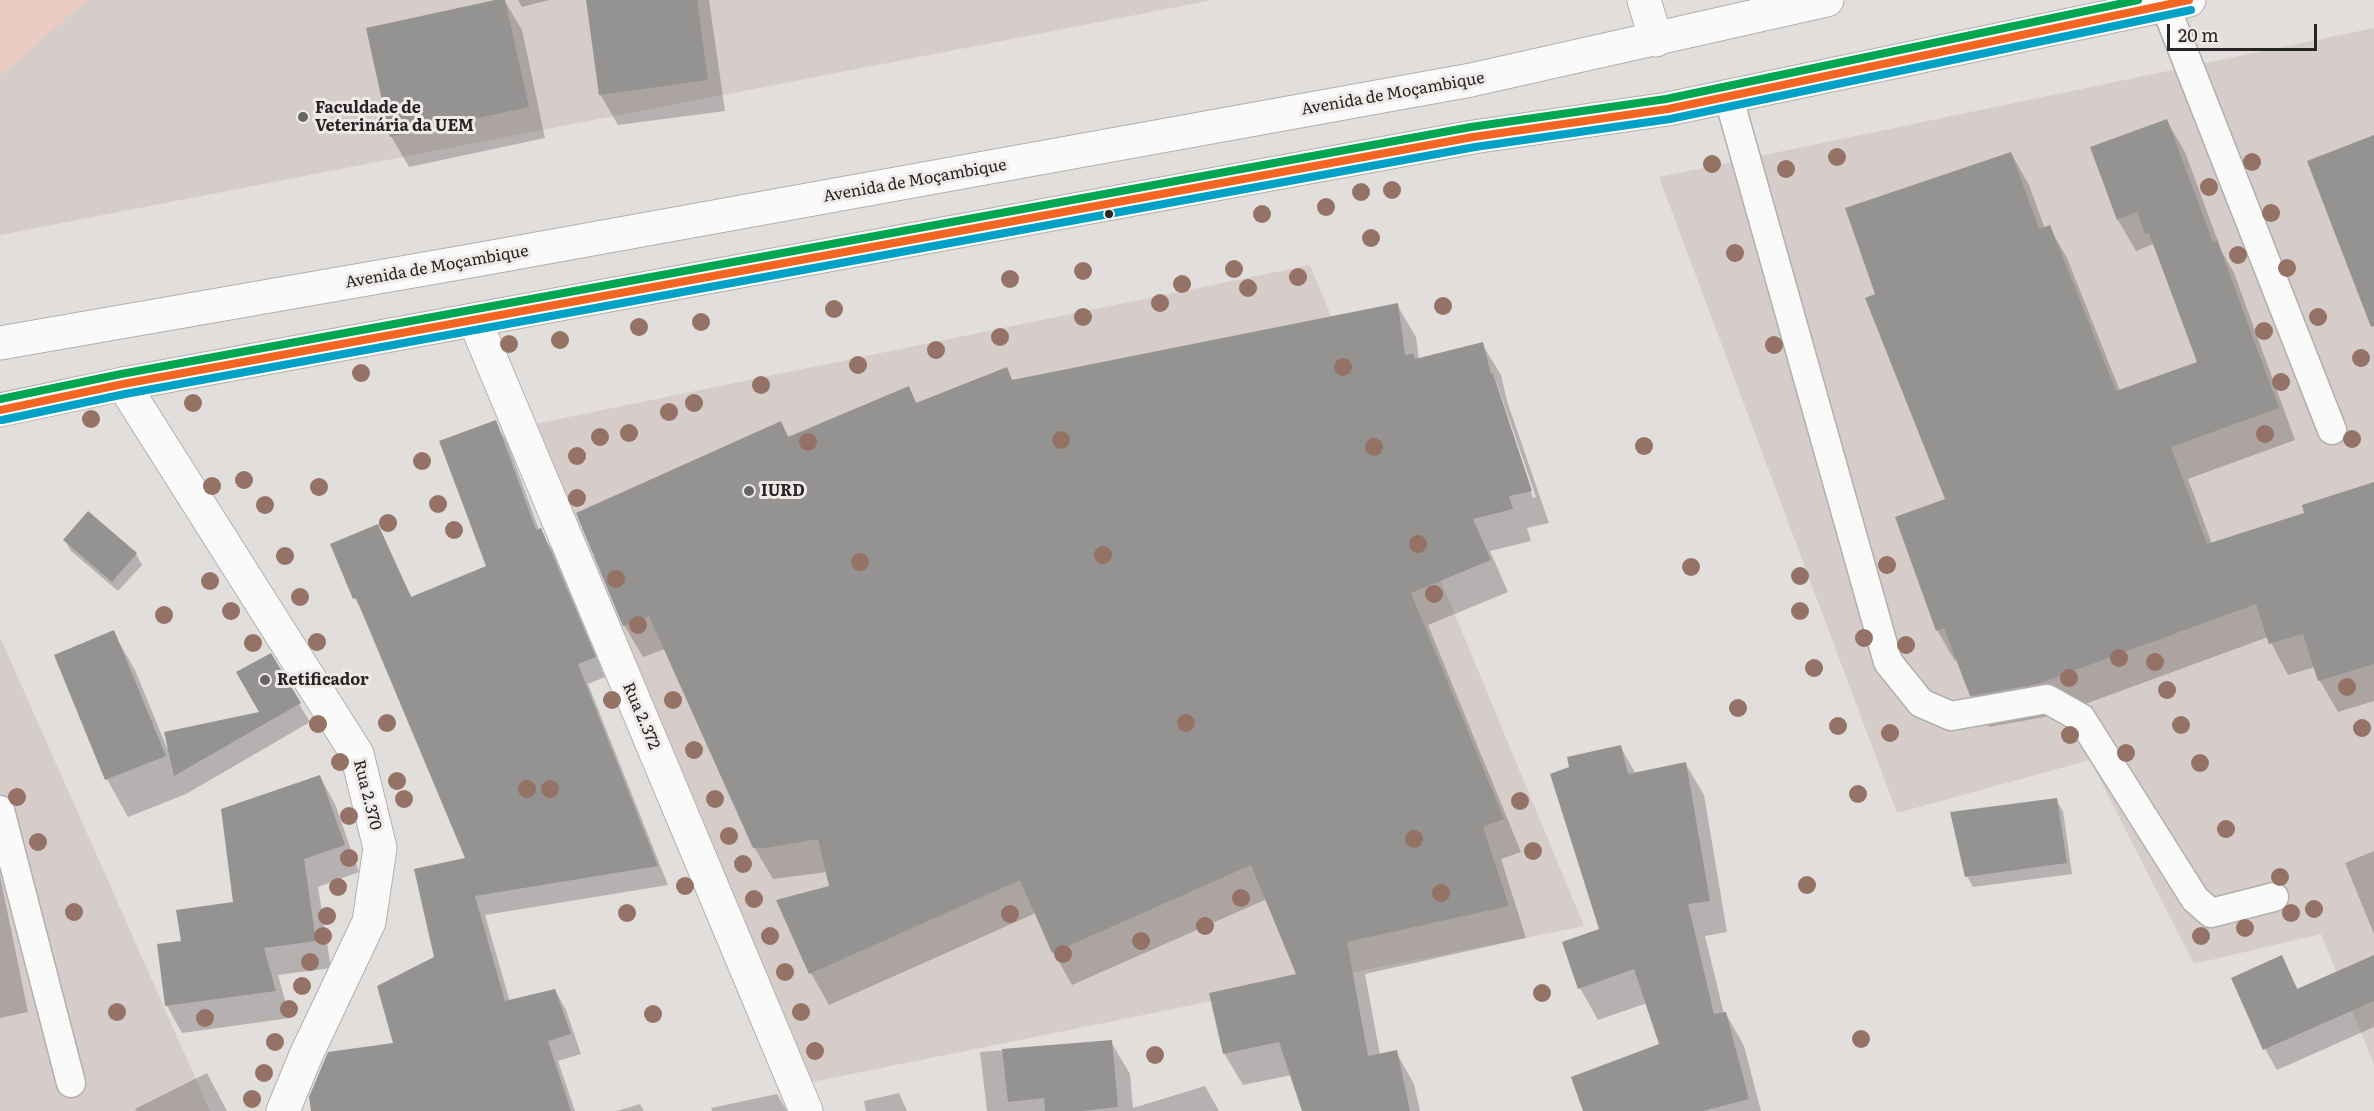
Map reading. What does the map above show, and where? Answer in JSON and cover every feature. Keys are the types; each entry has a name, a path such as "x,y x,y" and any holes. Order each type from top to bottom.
{"main road":[{"path":"1644,0 1656,40"},
{"name":"Avenida de Moçambique","path":"0,343 464,262 1471,80 1827,0"},
{"path":"0,410 123,384 1473,137 1668,109 2177,3"},
{"name":"Rua 2.372","path":"475,321 806,1111"},
{"name":"Rua 2.370","path":"123,384 357,754 380,848 369,922 306,1055 283,1111"}],"lane":[{"path":"2177,3 2332,430"},
{"path":"1728,95 1888,662 1921,703 1951,716 2047,699 2081,718 2195,899 2211,913 2274,897"},
{"path":"0,810 71,1083"}],"shaded area":[{"name":"Faculdade de Veterinária da UEM","path":"0,0 1213,0 0,235"},
{"path":"0,0 87,0 0,76"},
{"path":"2374,28 2374,1065 2321,934 2194,964 2090,760 1897,813 1659,177"},
{"path":"1310,265 1584,926 792,1086 515,428"},
{"path":"0,637 210,1111 0,1111"}],"building":[{"path":"495,0 505,0 529,107 390,137 366,28"},
{"path":"586,0 697,0 708,80 599,95"},
{"path":"2167,119 2213,242 2217,240 2279,408 2171,447 2207,544 2304,513 2302,505 2374,482 2374,664 2318,681 2303,634 2269,644 2256,604 2037,684 1970,696 1944,628 1936,631 1895,517 1945,499 1865,298 1875,294 1845,208 2011,152 2039,229 2050,225 2116,391 2197,362 2149,233 2145,234 2137,212 2117,220 2090,147"},
{"path":"2374,135 2374,326 2371,327 2307,161"},
{"path":"1398,303 1405,355 1413,353 1415,359 1483,342 1491,374 1493,373 1532,491 1509,496 1513,509 1473,519 1491,560 1411,593 1504,819 1483,827 1509,906 1347,942 1368,1056 1397,1050 1410,1111 1302,1111 1279,1042 1223,1054 1209,993 1296,974 1251,865 1052,953 1020,880 809,974 776,900 829,886 818,839 753,848 649,616 623,626 576,513 781,421 788,437 909,386 916,403 1007,367 1012,380"},
{"path":"496,420 536,530 541,528 596,657 578,664 658,866 475,896 505,1001 555,989 571,1034 548,1041 571,1111 311,1111 309,1097 328,1052 393,1043 377,986 434,957 414,869 465,858 356,598 353,599 330,544 378,524 411,597 486,566 439,441"},
{"path":"88,511 137,553 112,582 63,540"},
{"path":"114,630 166,756 105,780 54,655"},
{"path":"271,653 301,703 174,776 164,732 259,712 236,672"},
{"path":"1621,745 1628,774 1686,762 1710,901 1688,904 1714,1014 1726,1012 1749,1099 1703,1111 1583,1111 1571,1077 1659,1044 1634,969 1578,989 1562,942 1599,929 1550,774 1569,767 1567,757"},
{"path":"320,775 345,845 304,859 316,941 264,948 276,991 165,1006 157,944 181,941 176,910 233,902 221,809"},
{"path":"2057,798 2067,863 1965,877 1950,812"},
{"path":"2282,955 2297,989 2374,955 2374,1001 2263,1050 2231,978"},
{"path":"1112,1040 1118,1107 1082,1111 1045,1111 1044,1098 1008,1102 1002,1049"}],"transit line":[{"path":"0,399 121,374 1471,127 1666,99 2138,0"},
{"path":"0,410 123,384 1473,137 1668,109 2189,0"},
{"path":"2,420 125,394 1475,147 1670,119 2191,10"}],"place":[{"name":"Faculdade de Veterinária da UEM","path":"303,117"},
{"name":"IURD","path":"749,491"},
{"name":"Retificador","path":"265,680"}]}
